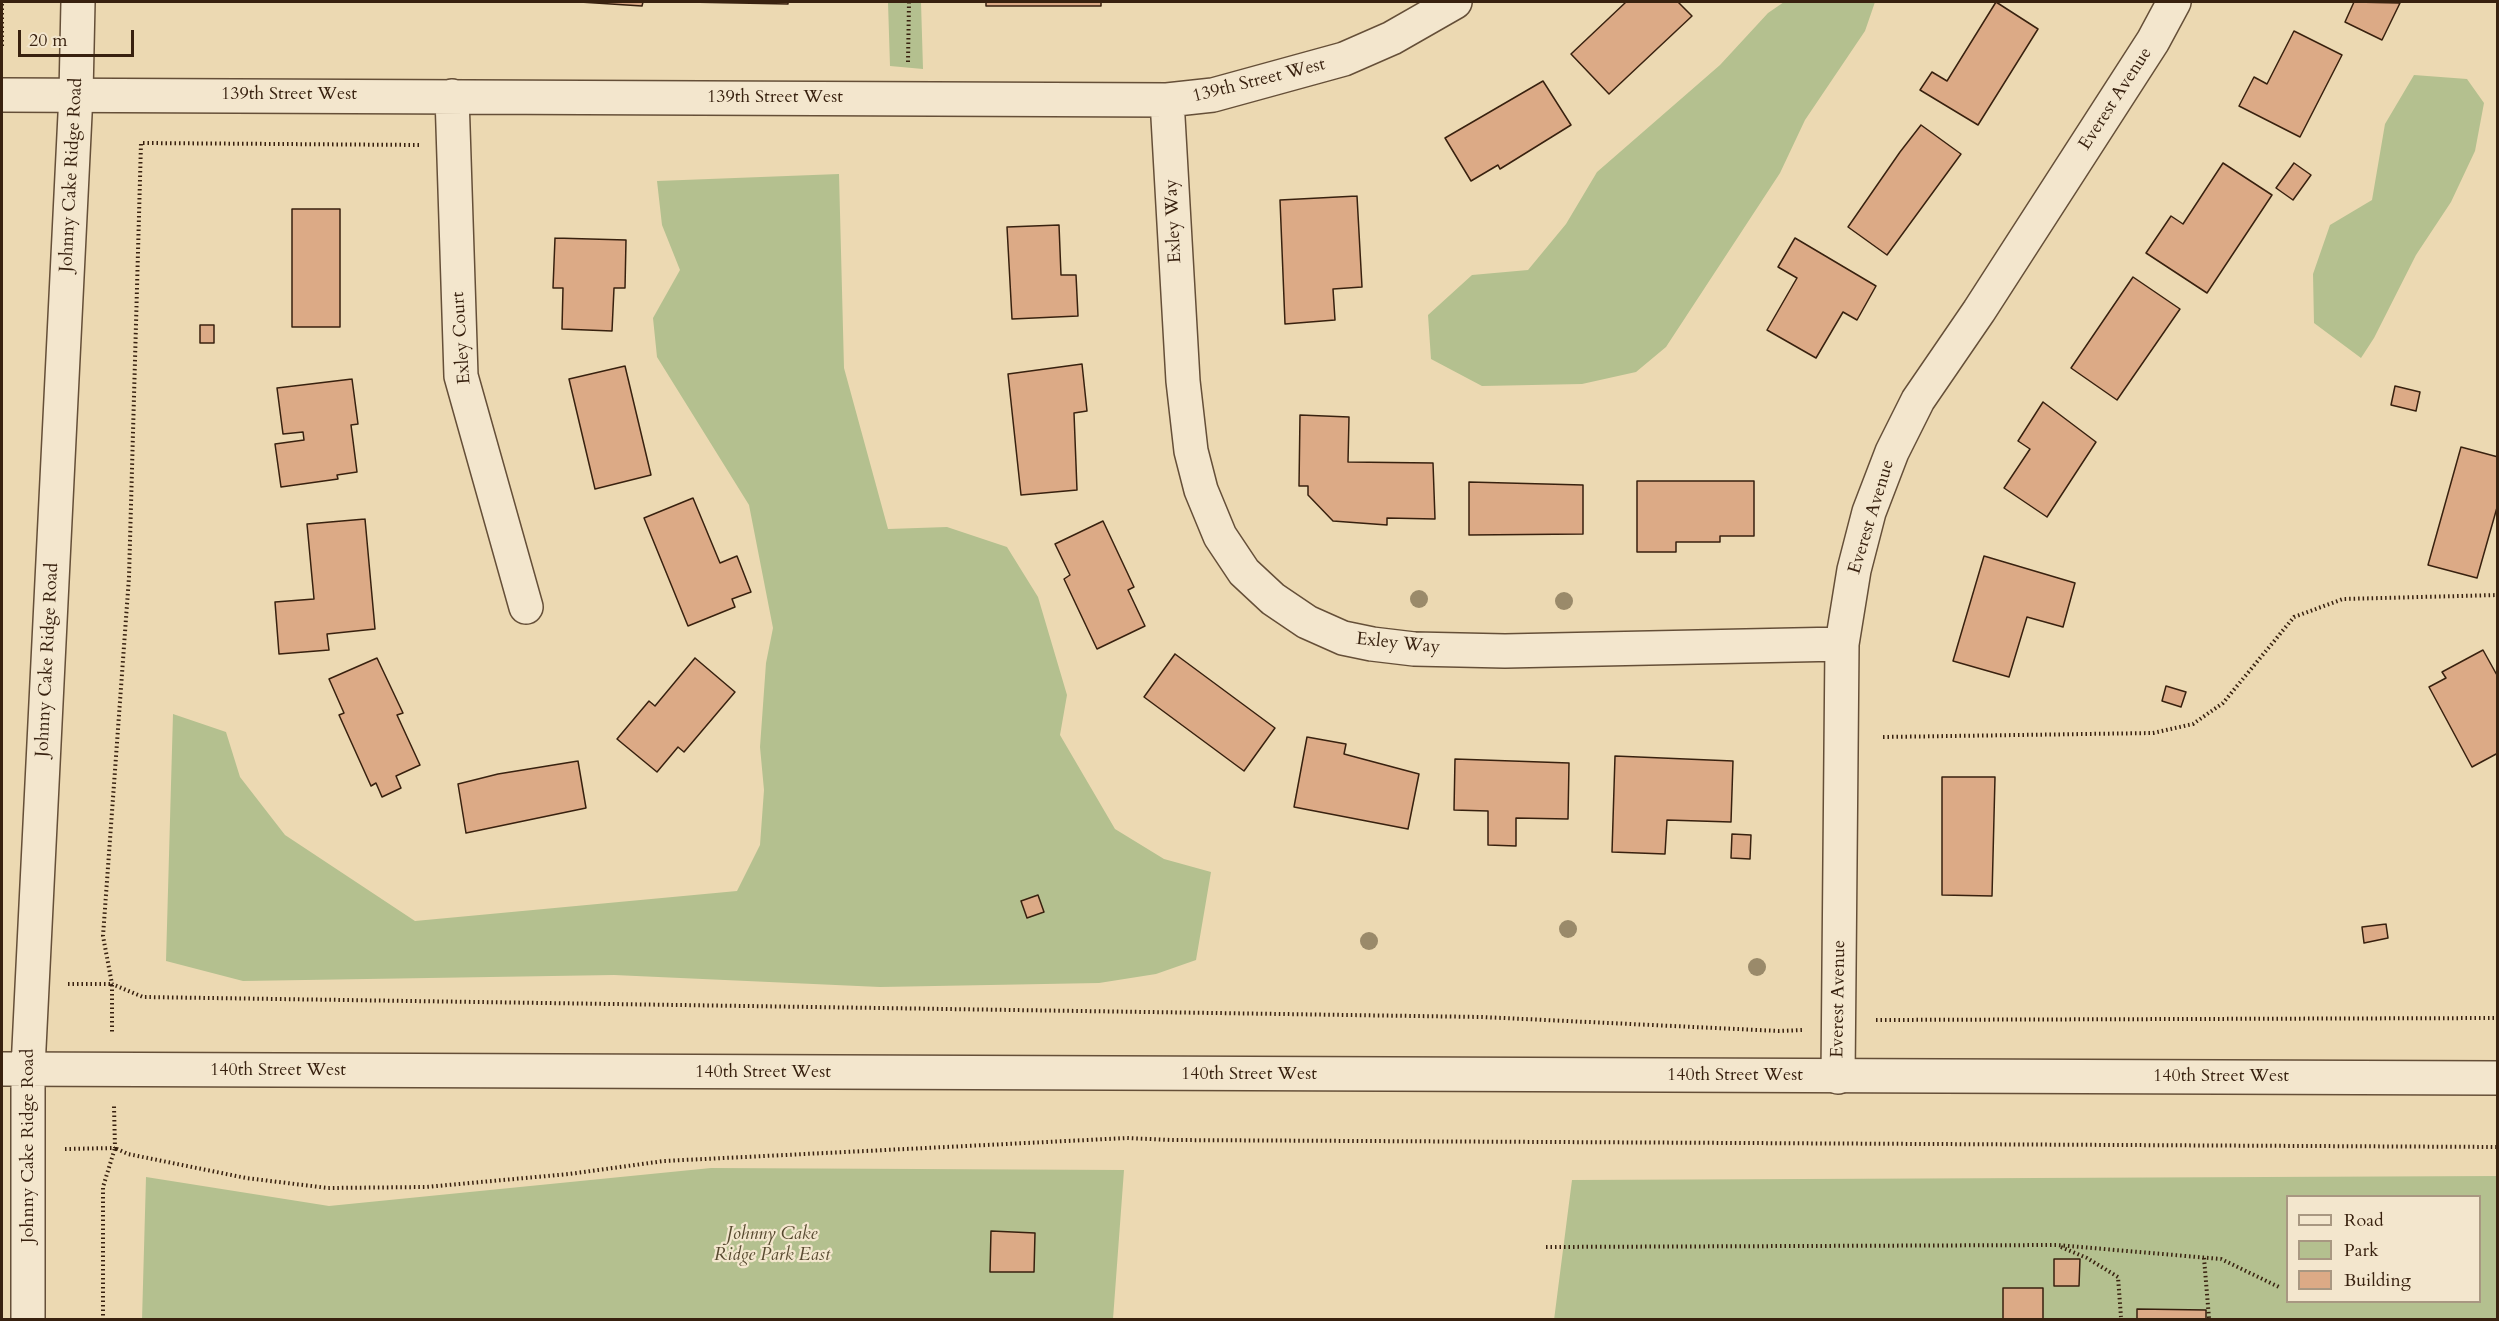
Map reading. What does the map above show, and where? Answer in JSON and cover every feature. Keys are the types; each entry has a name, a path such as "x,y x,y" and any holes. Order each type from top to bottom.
{"street":[{"name":"Johnny Cake Ridge Road","path":"28,1320 15,1069 76,94 78,2"},
{"name":"139th Street West","path":"2,95 1167,100 1213,95 1344,59 1392,38 1455,2"},
{"name":"Everest Avenue","path":"1838,1077 1842,644 1854,570 1869,512 1892,452 1918,400 1979,311 2135,69 2174,2"},
{"name":"Exley Court","path":"452,96 461,376 526,607"},
{"name":"Exley Way","path":"1167,100 1183,381 1191,451 1201,490 1220,536 1244,572 1273,599 1307,622 1343,638 1414,649 1505,651 1842,644"},
{"name":"140th Street West","path":"15,1069 2498,1078"}],"path":[{"path":"2,2 2,46"},
{"path":"906,99 909,2"},
{"path":"453,145 141,143 129,577 103,936 111,984 143,997 1482,1017 1779,1031 1838,1028 1884,1018 2498,1018"},
{"path":"1883,737 2153,733 2193,724 2223,703 2294,617 2343,599 2498,595"},
{"path":"103,1320 103,1187 115,1148 128,1154 246,1178 339,1188 426,1187 687,1160 1127,1138 2498,1147"},
{"path":"1546,1247 2057,1245 2221,1259 2281,1288"},
{"path":"2057,1245 2087,1258 2118,1277 2121,1317"},
{"path":"2204,1258 2209,1318"}],"green space":[{"path":"888,2 921,2 923,69 890,66"},
{"path":"1784,2 1875,2 1865,31 1805,120 1780,173 1666,347 1636,372 1582,384 1482,386 1431,359 1428,315 1472,275 1528,270 1566,224 1597,172 1720,65 1768,13"},
{"path":"2414,75 2467,79 2484,103 2475,151 2451,202 2416,255 2374,338 2361,358 2314,323 2313,274 2330,225 2372,200 2385,124"},
{"path":"839,174 844,368 888,529 947,527 1007,547 1038,597 1067,695 1060,735 1115,829 1164,859 1211,872 1196,960 1156,974 1099,983 880,987 614,975 243,981 166,961 173,714 226,732 240,777 285,835 415,921 737,891 760,845 764,790 760,747 766,663 773,628 749,505 657,357 653,318 680,270 662,225 657,181"},
{"name":"Johnny Cake Ridge Park East","path":"711,1168 1124,1170 1113,1319 142,1320 146,1177 329,1206"},
{"path":"2497,1176 2497,1319 1554,1320 1572,1180"}],"building":[{"path":"580,2 643,2 642,6"},
{"path":"687,2 788,2 788,4"},
{"path":"986,2 1101,2 1101,6 986,6"},
{"path":"1626,2 1678,2 1692,16 1609,94 1571,54"},
{"path":"1996,2 2038,29 1978,125 1920,90 1932,72 1947,81"},
{"path":"2354,2 2400,3 2382,40 2345,22"},
{"path":"2294,31 2342,55 2300,137 2239,106 2254,77 2267,84"},
{"path":"1543,81 1571,125 1500,169 1498,165 1471,181 1445,138"},
{"path":"1921,125 1961,154 1887,255 1848,227"},
{"path":"2223,163 2272,195 2207,293 2146,253 2171,216 2183,224"},
{"path":"2294,163 2311,175 2293,200 2276,188"},
{"path":"1357,196 1362,287 1333,289 1335,320 1285,324 1280,200"},
{"path":"292,209 340,209 340,327 292,327"},
{"path":"1059,225 1061,275 1076,275 1078,316 1012,319 1007,227"},
{"path":"555,238 626,240 625,288 614,288 612,331 562,329 563,288 553,288"},
{"path":"1795,238 1876,286 1857,320 1843,312 1816,358 1767,330 1797,278 1778,267"},
{"path":"2133,277 2180,309 2117,400 2071,368"},
{"path":"200,325 214,325 214,343 200,343"},
{"path":"1082,364 1087,411 1074,413 1077,490 1021,495 1008,374"},
{"path":"625,366 651,475 595,489 569,379"},
{"path":"352,379 358,424 351,425 357,472 337,475 338,479 281,487 275,444 304,440 303,432 283,434 277,388"},
{"path":"2395,386 2420,392 2416,411 2391,405"},
{"path":"2043,402 2096,442 2047,517 2004,488 2030,449 2018,441"},
{"path":"1300,415 1349,417 1348,462 1433,463 1435,519 1387,518 1387,525 1333,521 1308,495 1308,486 1299,486"},
{"path":"2461,447 2498,457 2498,504 2477,578 2428,565"},
{"path":"1637,481 1754,481 1754,536 1720,536 1720,542 1676,542 1676,552 1637,552"},
{"path":"1469,482 1583,485 1583,534 1469,535"},
{"path":"693,498 720,563 737,556 751,592 732,599 735,607 688,626 644,518"},
{"path":"365,519 375,629 327,634 329,650 279,654 275,602 314,599 307,524"},
{"path":"1103,521 1134,587 1128,590 1145,626 1097,649 1064,579 1070,575 1055,544"},
{"path":"1984,556 2075,583 2063,627 2027,617 2009,677 1953,661"},
{"path":"2483,650 2498,677 2498,753 2472,767 2429,687 2446,678 2442,672"},
{"path":"1175,654 1275,728 1244,771 1144,697"},
{"path":"377,658 403,713 397,715 420,765 396,776 401,788 382,797 376,783 371,786 339,715 344,713 329,679"},
{"path":"695,658 735,692 684,752 678,747 657,772 617,739 649,701 655,706"},
{"path":"2166,686 2186,692 2181,707 2162,701"},
{"path":"1307,737 1346,744 1344,754 1419,774 1408,829 1294,807"},
{"path":"1615,756 1733,761 1731,822 1667,820 1665,854 1612,852"},
{"path":"1455,759 1569,763 1568,819 1516,818 1516,846 1488,845 1488,811 1454,810"},
{"path":"578,761 586,808 466,833 458,784 498,774"},
{"path":"1942,777 1995,777 1992,896 1942,895"},
{"path":"1732,834 1751,835 1750,859 1731,858"},
{"path":"1038,895 1044,912 1027,918 1021,901"},
{"path":"2386,924 2388,938 2364,943 2362,927"},
{"path":"991,1231 1035,1233 1034,1272 990,1272"},
{"path":"2054,1259 2080,1259 2079,1286 2054,1286"},
{"path":"2003,1288 2043,1288 2043,1320 2003,1320"},
{"path":"2137,1309 2206,1310 2206,1320 2137,1320"}]}
